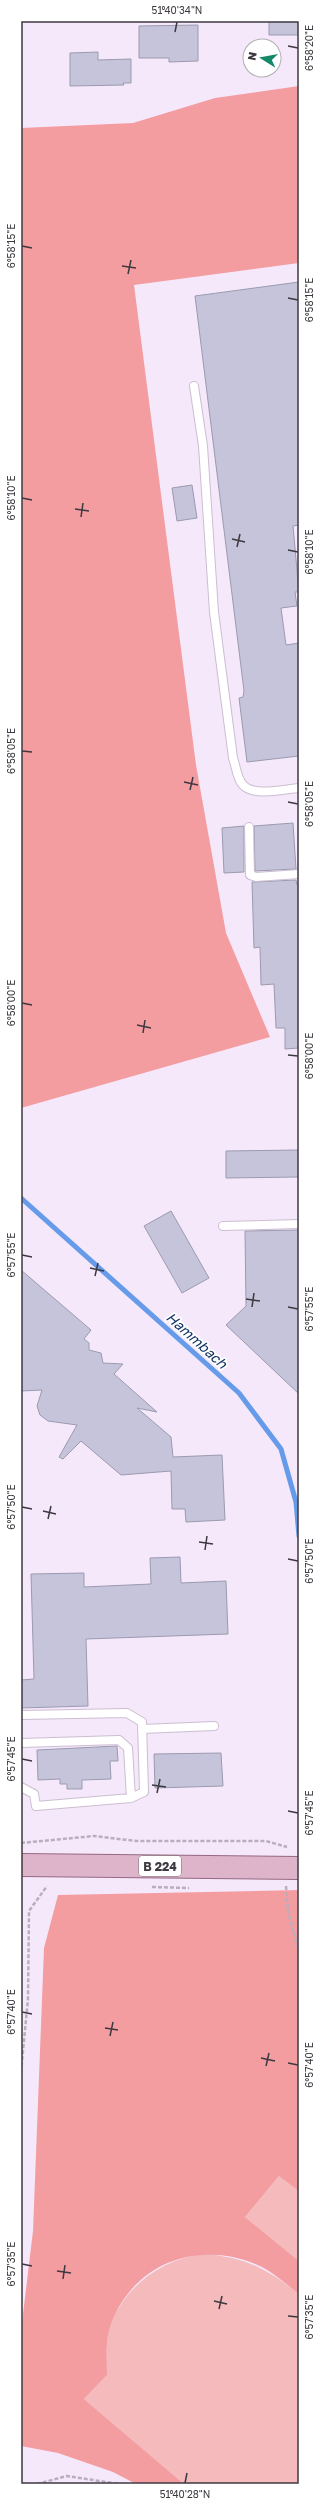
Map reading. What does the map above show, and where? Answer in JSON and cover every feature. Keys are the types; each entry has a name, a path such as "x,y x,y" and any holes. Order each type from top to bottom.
{"main road":[{"name":"B 224","path":"21,1865 292,1868"}],"lane":[{"path":"194,386 203,446 214,612 233,758 240,781 244,786 253,791 299,788"},
{"path":"249,827 250,875 252,877 299,874"},
{"path":"223,1226 299,1224"},
{"path":"21,1715 127,1713 142,1722 144,1792 131,1798 36,1806 34,1794 21,1787"},
{"path":"142,1729 214,1726"},
{"path":"21,1743 119,1740 128,1748 131,1798"}],"path":[{"path":"21,1843 94,1836 136,1841 266,1841 292,1847"},
{"path":"292,1868 288,1910 299,1952"},
{"path":"21,2072 28,1999 29,1911 47,1886"},
{"path":"37,2484 67,2476 119,2484"}],"shaded area":[{"path":"299,86 299,263 134,285 196,765 226,933 270,1037 21,1108 21,128 133,123 215,98"},
{"path":"299,1890 299,2191 279,2176 245,2217 299,2261 299,2294 262,2267 240,2259 217,2255 195,2256 173,2261 154,2270 136,2284 122,2302 109,2330 107,2375 84,2399 184,2484 136,2484 113,2472 58,2453 21,2446 21,2331 33,2231 44,1948 58,1895"},
{"path":"280,2175 299,2191 299,2261 245,2217"},
{"path":"203,2254 231,2258 254,2265 276,2277 299,2294 299,2484 184,2484 84,2399 107,2375 109,2329 118,2309 127,2297 148,2276 160,2268 188,2257"}],"building":[{"path":"269,21 299,21 299,35 269,35"},
{"path":"198,25 198,61 169,62 169,58 139,58 139,26"},
{"path":"98,52 98,60 131,59 131,83 123,83 124,85 70,86 70,53"},
{"path":"299,282 299,525 293,526 299,592 295,592 297,606 281,608 286,645 299,643 299,756 247,762 239,698 243,697 244,691 195,296"},
{"path":"192,485 197,518 177,521 172,488"},
{"path":"293,823 296,869 255,871 254,826"},
{"path":"244,826 244,872 224,873 222,828"},
{"path":"296,880 297,885 299,885 299,1048 285,1049 285,1028 276,1028 274,984 261,985 260,947 254,948 252,882"},
{"path":"299,1150 299,1177 226,1178 226,1151"},
{"path":"171,1211 209,1278 182,1293 144,1226"},
{"path":"299,1230 299,1394 226,1325 246,1306 245,1231"},
{"path":"21,1270 91,1330 84,1339 89,1343 89,1350 101,1353 103,1363 123,1364 114,1374 157,1412 137,1408 171,1437 173,1457 222,1455 225,1520 186,1522 185,1509 172,1509 171,1471 121,1475 81,1441 63,1459 59,1457 77,1425 48,1421 40,1415 37,1406 42,1390 21,1391"},
{"path":"180,1557 181,1583 226,1581 228,1634 86,1639 88,1706 21,1708 21,1680 34,1679 31,1574 84,1573 84,1587 151,1584 150,1558"},
{"path":"117,1746 118,1761 110,1761 111,1779 82,1780 82,1789 67,1789 67,1784 60,1784 60,1779 38,1780 37,1750"},
{"path":"221,1753 223,1786 155,1788 154,1754"}],"waterway":[{"name":"Hammbach","path":"21,1198 239,1393 281,1449 296,1502 299,1536"}]}
